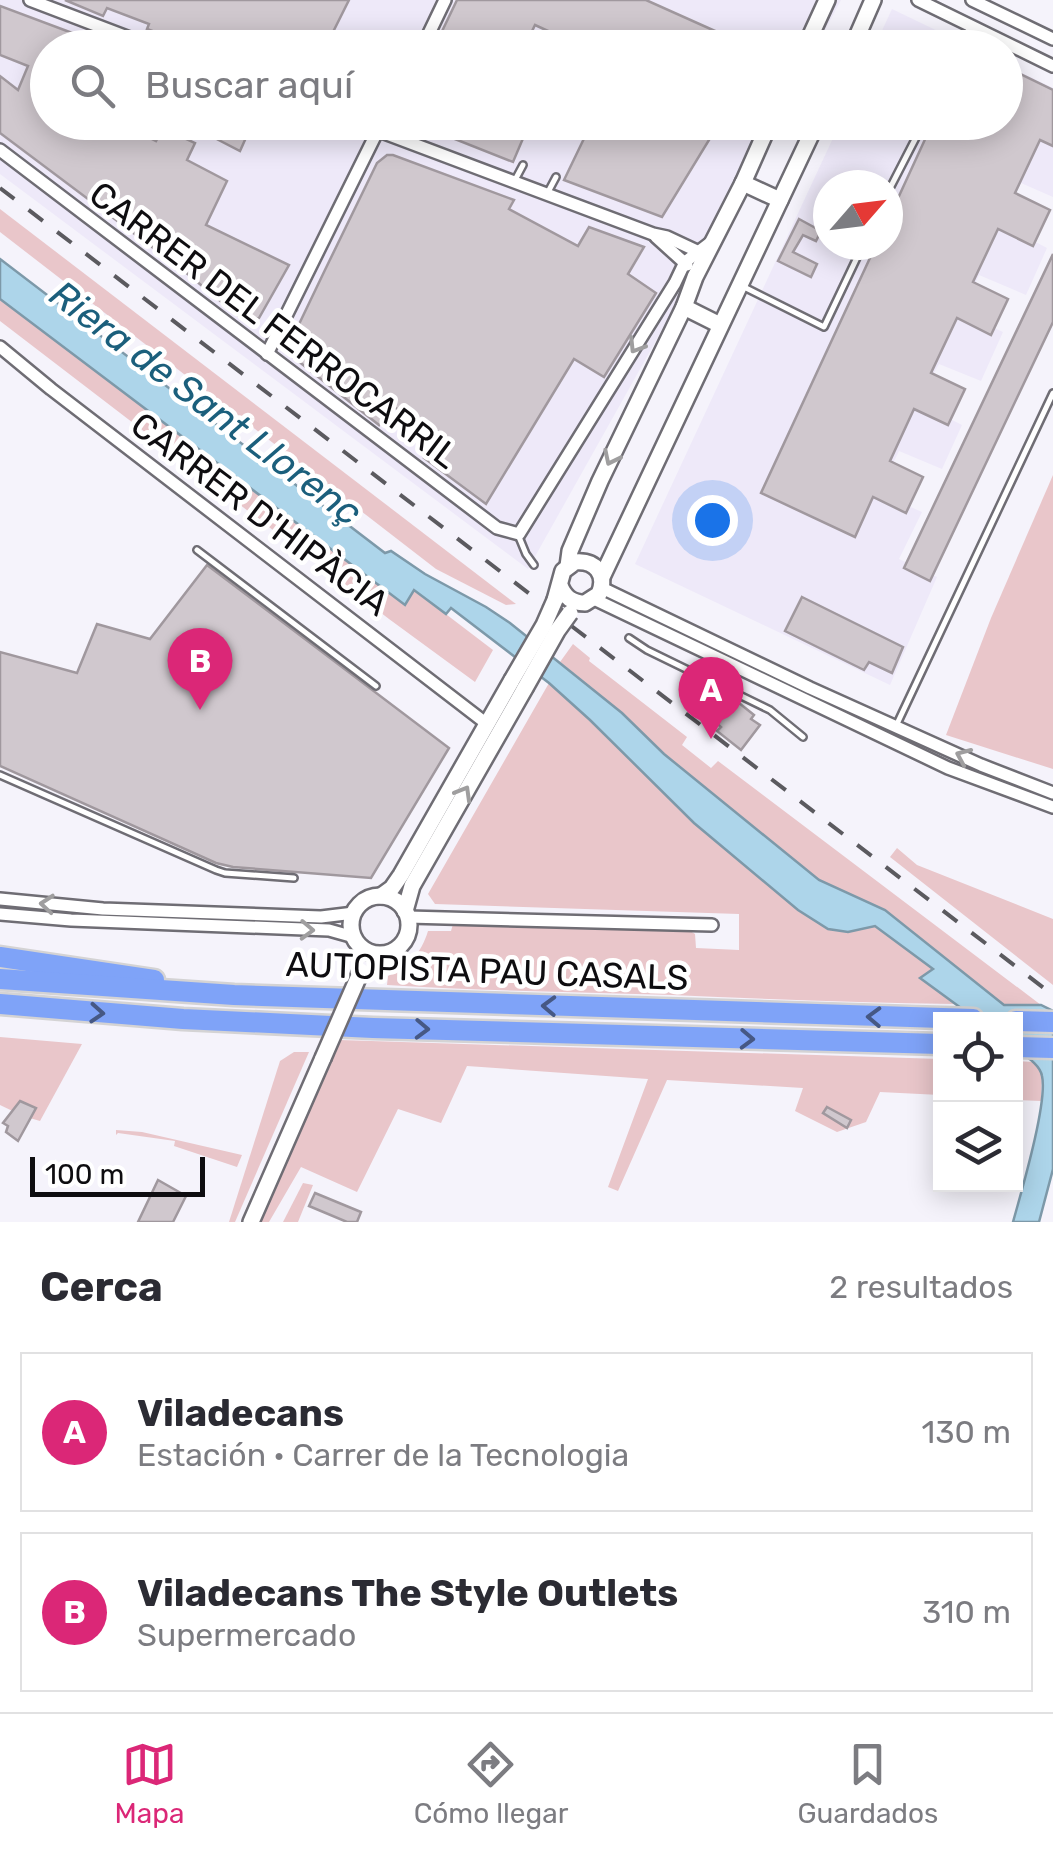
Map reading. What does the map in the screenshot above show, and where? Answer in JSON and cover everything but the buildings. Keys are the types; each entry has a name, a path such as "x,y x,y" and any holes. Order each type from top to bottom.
{"highway":[{"path":"0,957 234,995"},
{"name":"AUTOPISTA PAU CASALS","path":"0,979 234,995 933,1019"},
{"name":"AUTOPISTA PAU CASALS","path":"0,1004 184,1019 354,1027 933,1044"},
{"path":"1023,1021 1053,1022"},
{"path":"1023,1046 1053,1048"}],"street":[{"path":"30,0 109,30"},
{"path":"431,30 446,0"},
{"path":"814,30 828,0"},
{"path":"860,30 873,0"},
{"path":"918,0 978,30"},
{"path":"972,0 1053,39"},
{"path":"1023,52 1053,66"},
{"path":"267,354 372,140"},
{"path":"413,140 699,252"},
{"path":"568,566 570,551 600,481 762,140"},
{"path":"589,596 598,569 588,562 575,562 562,574 518,684 412,886 408,931 402,944 384,954 369,952 354,937 354,913 368,898 381,896 392,888 401,876 487,724 518,684 557,631 589,596 808,140"},
{"name":"CARRER DEL FERROCARRIL","path":"0,150 497,528 519,534"},
{"path":"743,183 780,200"},
{"path":"653,234 695,276"},
{"path":"519,534 685,262 713,241"},
{"path":"684,307 720,324"},
{"name":"CARRER D'HIPÀCIA","path":"0,347 487,724"},
{"path":"3,365 10,364 36,377"},
{"path":"558,592 565,596 589,596 1053,793"},
{"path":"589,596 948,768 1053,807"},
{"path":"381,896 398,902 407,914"},
{"path":"0,900 162,912 321,917 354,913"},
{"path":"0,914 329,930 354,937"},
{"path":"407,914 712,925"},
{"path":"251,1222 369,952"}],"lane":[{"path":"968,30 970,26"},
{"path":"899,170 915,140"},
{"path":"514,182 523,165"},
{"path":"547,195 556,177"},
{"path":"739,285 824,326 856,260"},
{"path":"896,726 1053,394"},
{"path":"519,534 534,565"},
{"path":"197,550 376,686"},
{"path":"628,638 770,710 803,738"},
{"path":"0,775 225,873 294,878"}],"shaded area":[{"path":"0,0 841,0 825,30 30,30 30,140 766,140 528,569 0,174"},
{"path":"892,9 936,30 882,30"},
{"path":"1023,73 1053,88 1053,197 1021,183 1001,224 1047,248 1026,295 979,275 961,313 1003,332 981,381 939,364 917,402 962,425 942,469 899,451 879,493 922,512 899,559 937,577 890,685 635,564 813,181 813,260 903,260 903,170 818,170 832,140 1023,140"},
{"path":"0,209 516,604 506,605 436,569 0,232"},
{"path":"0,299 399,601 409,586 493,650 475,682 0,321"},
{"path":"1053,475 1053,769 946,735"},
{"path":"573,644 589,661 687,737 682,745 711,768 718,761 1041,1005 1004,1005 886,910 824,892 732,819 622,713 560,662"},
{"path":"549,683 694,823 798,910 828,929 848,932 875,925 934,970 921,979 956,1004 387,985 388,976 418,952 428,931 451,931 453,924 687,929 695,934 696,948 739,950 739,914 435,904 428,894"},
{"path":"897,848 917,865 1053,919 1053,985 890,857"},
{"path":"0,1037 82,1044 40,1121 0,1105"},
{"path":"340,1040 933,1059 933,1095 880,1092 866,1122 837,1132 795,1111 803,1088 667,1080 618,1191 608,1187 648,1079 467,1066 441,1123 398,1109 357,1192 301,1167 269,1222 260,1222"},
{"path":"294,1052 309,1052 235,1222 229,1222 280,1061"},
{"path":"1023,1061 1033,1062 1042,1074 1041,1101 1023,1100"},
{"path":"116,1130 142,1132 242,1155 237,1167 174,1146 175,1141 116,1135"},
{"path":"303,1183 313,1185 298,1222 283,1222"}],"water":[{"path":"0,259 385,553 391,551 510,623 819,880 885,910 1004,1005 1041,1005 1053,1011 1053,1169 1039,1222 1013,1222 1033,1148 1043,1089 1038,1068 1023,1054 1023,1012 966,1012 920,978 933,969 875,926 848,932 828,929 798,910 694,823 549,683 451,608 446,614 414,590 405,605 0,299"}],"railway":[{"path":"0,188 1053,995"}],"place":[{"name":"Viladecans The Style Outlets","path":"200,710"},
{"name":"Viladecans","path":"711,739"}],"water label":[{"name":"Riera de Sant Llorenç","path":"206,403"}]}
